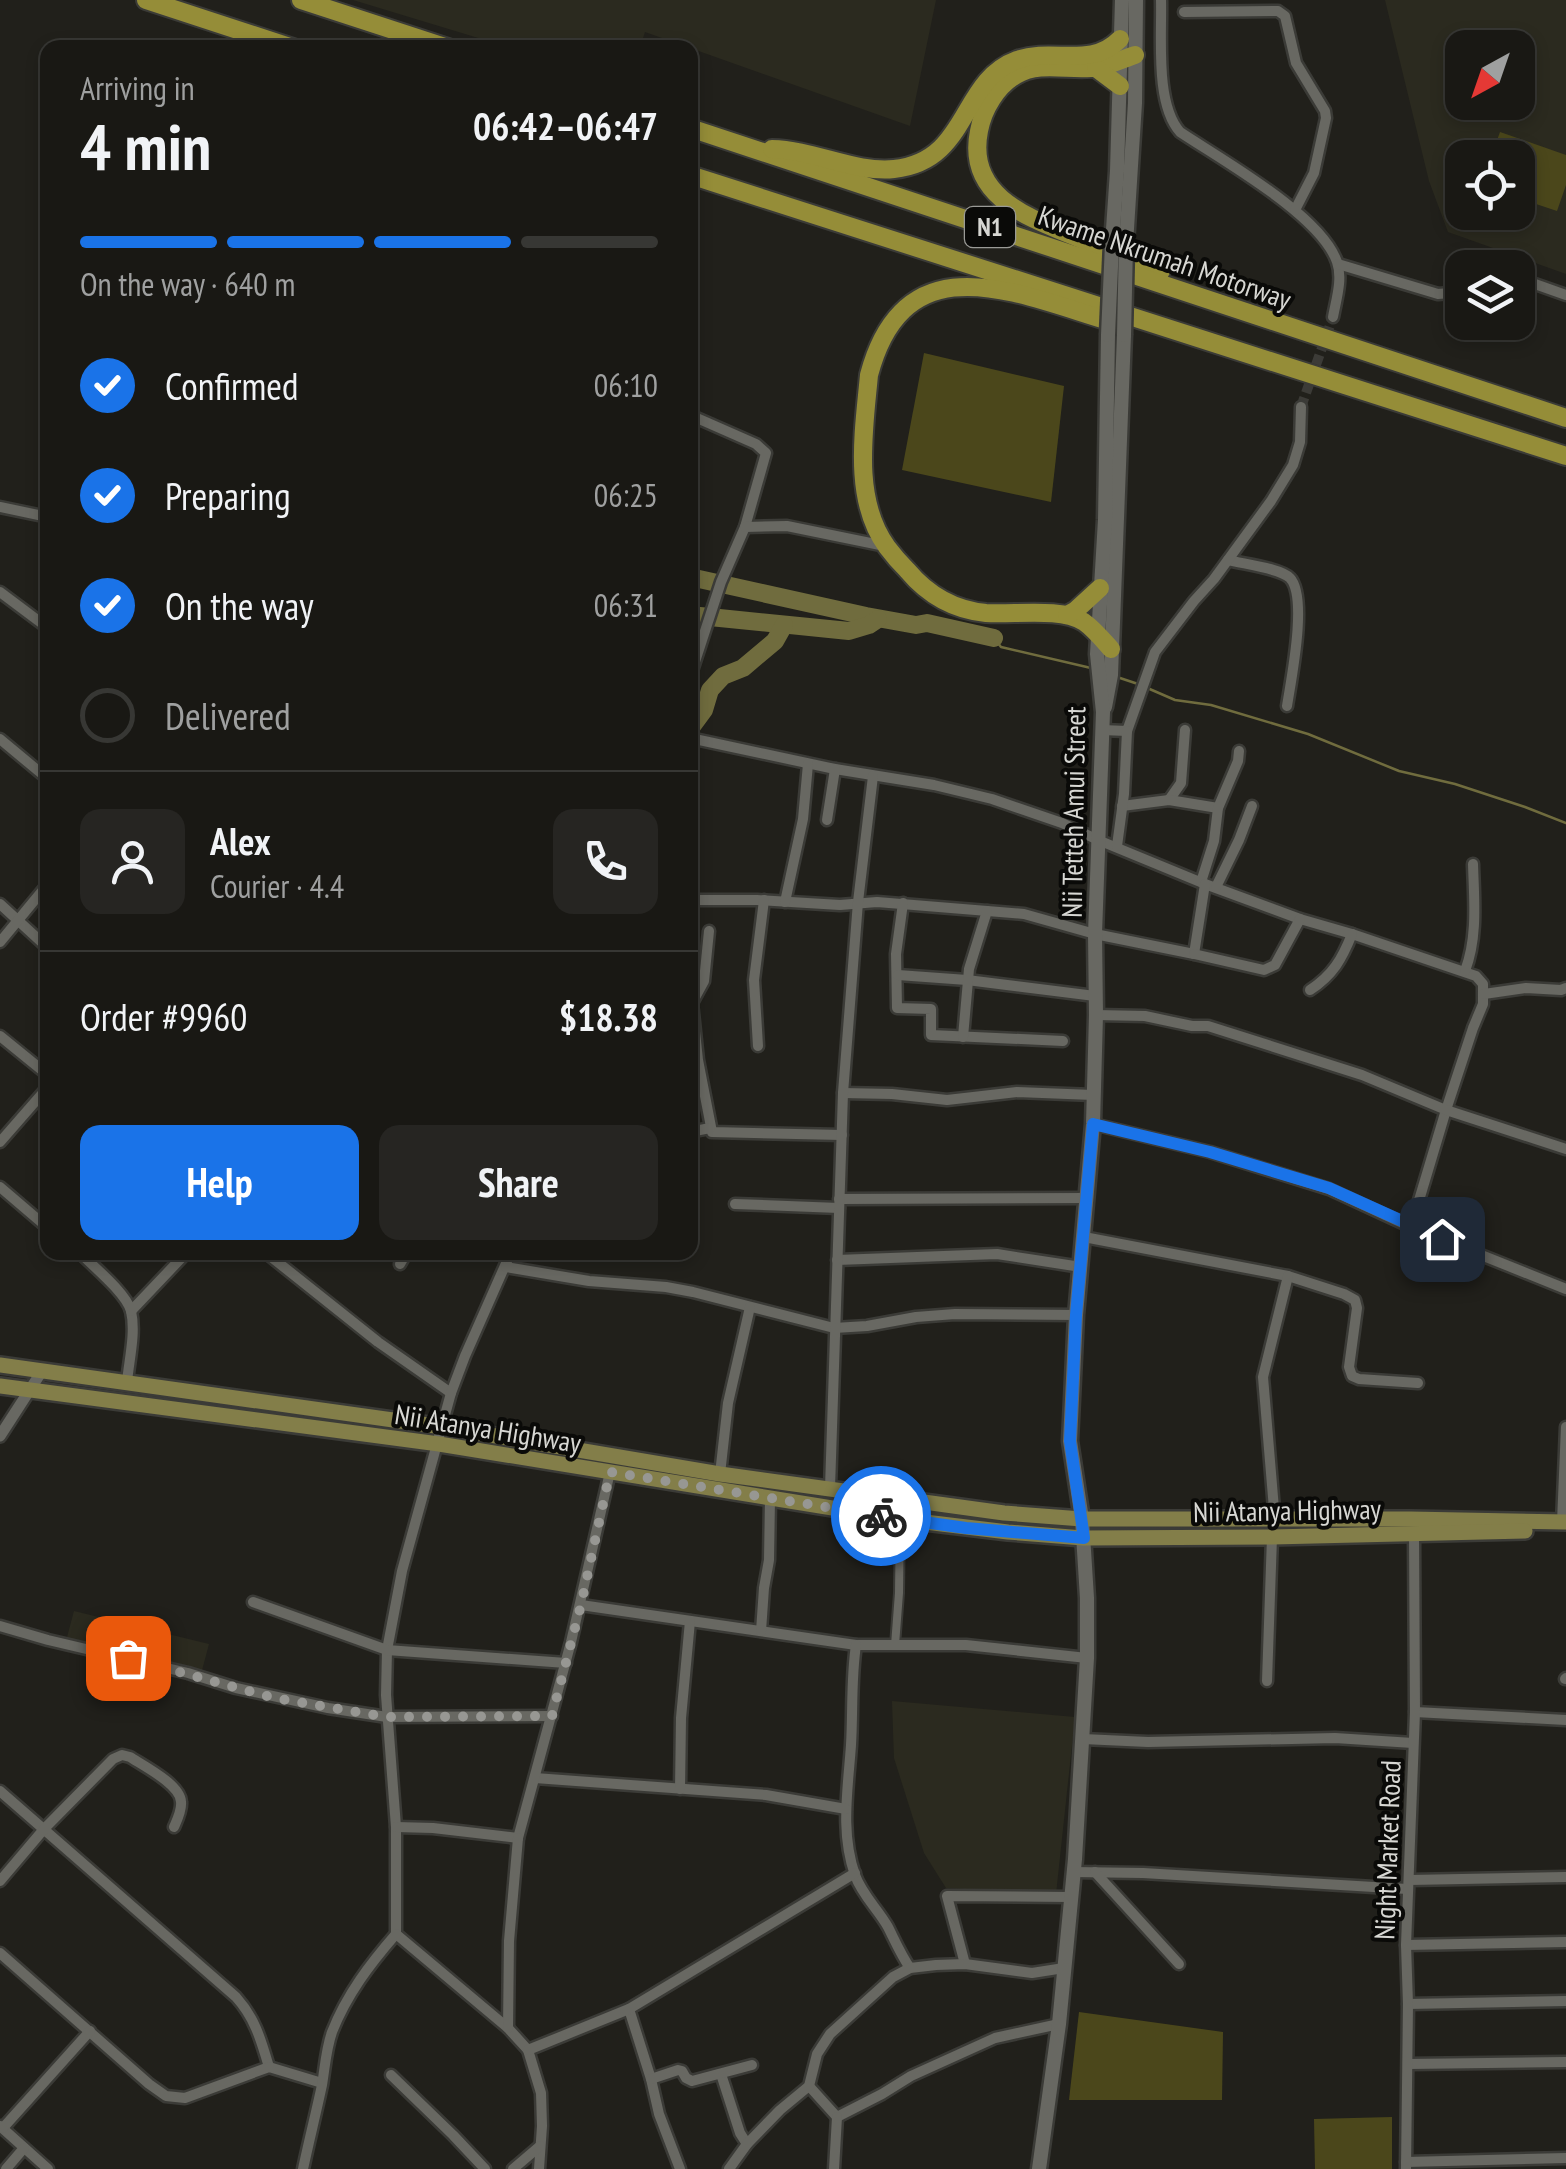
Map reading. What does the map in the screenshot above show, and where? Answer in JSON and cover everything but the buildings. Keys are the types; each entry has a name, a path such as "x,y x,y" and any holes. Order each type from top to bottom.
{"highway":[{"path":"146,0 268,40"},
{"path":"301,0 424,40"},
{"path":"748,148 795,150 874,170 915,165 950,140 982,88 1004,66 1047,55 1099,54 1120,39"},
{"path":"1128,58 1096,68 1038,68 1018,73 1003,86 983,115 977,144 978,162 992,191 1038,222 1251,307 1290,328"},
{"path":"1096,68 1120,86"},
{"name":"Kwame Nkrumah Motorway","path":"698,131 1566,418"},
{"name":"N1","path":"698,178 1566,456"},
{"path":"1111,650 1083,621 1067,615 968,610 949,603 920,586 886,546 873,522 863,456 869,375 886,332 906,308 935,291 952,286 978,286 1230,356 1279,362"},
{"path":"1067,615 1100,588"}],"main road":[{"path":"1120,244 1135,103 1128,58 1120,39 1122,0"},
{"path":"1128,58 1136,0"},
{"name":"Nii Tetteh Amui Street","path":"1039,2169 1060,2024 1087,1658 1084,1538 1070,1441 1076,1315 1093,1124 1103,712 1098,635 1120,244 1120,86 1128,58"},
{"path":"1103,712 1109,689 1111,650 1116,335"},
{"path":"0,1365 443,1427 720,1474 984,1510 1082,1520 1273,1529 1410,1519 1565,1525"},
{"name":"Nii Atanya Highway","path":"0,1386 439,1444 900,1519 1008,1532 1084,1538 1273,1529 1414,1533 1565,1525"}],"street":[{"path":"1161,0 1163,94 1173,124 1295,210 1321,234 1338,264 1333,317"},
{"path":"1184,12 1278,11 1285,16 1296,64 1326,118 1314,173 1295,210"},
{"path":"1338,264 1445,293"},
{"path":"1535,284 1566,294"},
{"path":"1117,846 1125,787 1126,730 1154,652 1271,501 1300,442 1301,407"},
{"path":"698,419 756,444 766,453 745,527 721,582 698,652"},
{"path":"0,506 40,516"},
{"path":"745,527 787,526 886,546"},
{"path":"1228,560 1282,574 1291,579 1296,589 1296,652 1288,706"},
{"path":"0,592 40,622"},
{"path":"1102,730 1126,730"},
{"path":"1169,800 1181,782 1185,730"},
{"path":"0,739 40,772"},
{"path":"698,740 808,764 934,784 992,799 1062,823 1300,919 1476,976 1482,984 1483,1004 1411,1227"},
{"path":"1194,954 1218,808 1239,751"},
{"path":"785,902 803,818 808,764"},
{"path":"826,820 835,769"},
{"path":"830,1488 843,1093 858,902 873,776"},
{"path":"1122,806 1169,800 1218,808"},
{"path":"1208,884 1239,840 1252,806"},
{"path":"1466,971 1472,942 1473,864"},
{"path":"0,942 40,894"},
{"path":"698,900 903,904 1041,917 1096,934 1268,969 1275,965 1300,919"},
{"path":"758,1046 754,980 764,900"},
{"path":"0,904 40,941"},
{"path":"903,904 896,954 897,1008 931,1009 930,1035 1063,1042"},
{"path":"963,1037 967,980 987,911"},
{"path":"698,993 703,987 709,931"},
{"path":"1310,990 1340,962 1352,934"},
{"path":"898,976 1095,996"},
{"path":"1484,994 1566,988"},
{"path":"1096,1014 1145,1016 1208,1026 1362,1075 1446,1110 1566,1149"},
{"path":"0,1036 40,1068"},
{"path":"698,1056 710,1128 716,1133 842,1136"},
{"path":"843,1093 947,1100 1017,1092 1094,1095"},
{"path":"0,1142 40,1096"},
{"path":"1093,1124 1210,1152 1329,1188 1411,1227 1566,1289"},
{"path":"698,1130 710,1128"},
{"path":"0,1187 40,1221"},
{"path":"735,1204 1088,1198"},
{"path":"1084,1237 1288,1276 1344,1294 1356,1300 1357,1308 1349,1367 1352,1376 1418,1383"},
{"path":"836,1260 997,1254 1081,1267"},
{"path":"87,1260 130,1311 127,1382"},
{"path":"130,1311 179,1260"},
{"path":"275,1260 378,1342 451,1393"},
{"path":"400,1264 402,1260"},
{"path":"303,2169 325,2054 347,1999 396,1934 396,1828 387,1717 387,1650 402,1571 451,1393 508,1260"},
{"path":"506,1267 589,1282 666,1287 834,1328 955,1314 1076,1315"},
{"path":"1267,1681 1273,1529 1262,1377 1288,1276"},
{"path":"720,1474 728,1403 750,1306"},
{"path":"0,1436 42,1372"},
{"path":"1565,1525 1566,1427"},
{"path":"508,2028 509,1941 518,1838 581,1605 610,1472"},
{"path":"761,1631 769,1560 770,1498"},
{"path":"895,1644 900,1519"},
{"name":"Night Market Road","path":"1406,2166 1406,1944 1416,1712 1414,1533"},
{"path":"252,1602 387,1650 566,1663"},
{"path":"581,1605 856,1644 966,1645 1087,1658"},
{"path":"680,1788 681,1718 690,1621"},
{"path":"0,1626 274,1698 387,1717 552,1716"},
{"path":"856,1644 845,1824 854,1873 910,1968"},
{"path":"1416,1712 1566,1720"},
{"path":"1083,1739 1148,1742 1335,1738 1413,1744"},
{"path":"0,1881 44,1829 122,1755 160,1777 181,1796 174,1827"},
{"path":"535,1778 766,1795 846,1809"},
{"path":"0,1790 236,1997 249,2011 269,2066"},
{"path":"396,1828 433,1828 518,1838"},
{"path":"1073,1872 1408,1885 1566,1877"},
{"path":"1095,1872 1179,1964"},
{"path":"528,2050 629,2009 854,1873"},
{"path":"964,1964 947,1896 1070,1897"},
{"path":"396,1934 508,2028 528,2050 541,2094 539,2169"},
{"path":"1406,1944 1566,1942"},
{"path":"0,1953 158,2092 184,2098 269,2066 322,2083"},
{"path":"728,2169 747,2144 808,2086 817,2054 830,2034 893,1977 910,1968 964,1964 1032,1973 1064,1968"},
{"path":"1408,2004 1566,2001"},
{"path":"629,2009 659,2114 680,2169"},
{"path":"837,2117 912,2076 995,2038 1060,2024"},
{"path":"48,2169 2,2127 90,2032"},
{"path":"1408,2064 1566,2062"},
{"path":"651,2078 682,2070 692,2081 752,2065"},
{"path":"721,2074 740,2134 747,2144"},
{"path":"390,2075 454,2134 484,2169"},
{"path":"808,2086 837,2117 834,2169"},
{"path":"513,2169 540,2146"},
{"path":"6,2169 24,2148"},
{"path":"1406,2166 1566,2158"}],"shaded area":[{"path":"353,0 936,0 910,126 698,51 698,40 668,40 645,32 642,40 485,40"},
{"path":"1385,0 1566,0 1566,274 1535,263 1535,250 1499,250 1447,230 1535,230 1535,140 1445,140 1445,224 1429,181"},
{"path":"1500,132 1523,140 1497,140"},
{"path":"1535,144 1566,155 1566,185 1557,211 1535,204"},
{"path":"924,353 1064,386 1051,502 902,470"},
{"path":"74,1611 209,1644 201,1674 66,1641"},
{"path":"892,1701 1075,1717 1056,1894 946,1888 924,1853 894,1758"},
{"path":"1079,2012 1223,2032 1222,2100 1069,2100"},
{"path":"1392,2117 1392,2169 1315,2169 1314,2119"}],"waterway":[{"path":"698,579 866,616 916,625 927,623 994,638"},
{"path":"698,616 849,631 878,619"},
{"path":"698,718 710,690 723,676 743,668 775,641 784,625"},
{"path":"994,638 1001,647 1091,668"},
{"path":"1117,677 1138,684"},
{"path":"1145,687 1175,700 1211,705 1308,734 1399,771 1455,784 1566,823"}],"tunnel":[{"path":"1301,407 1333,317"}],"way so far":[{"path":"128,1658 274,1698 387,1717 552,1716 610,1472 881,1516"}],"route":[{"path":"881,1516 1084,1538 1070,1441 1076,1315 1093,1124 1210,1152 1329,1188 1442,1239"}]}
